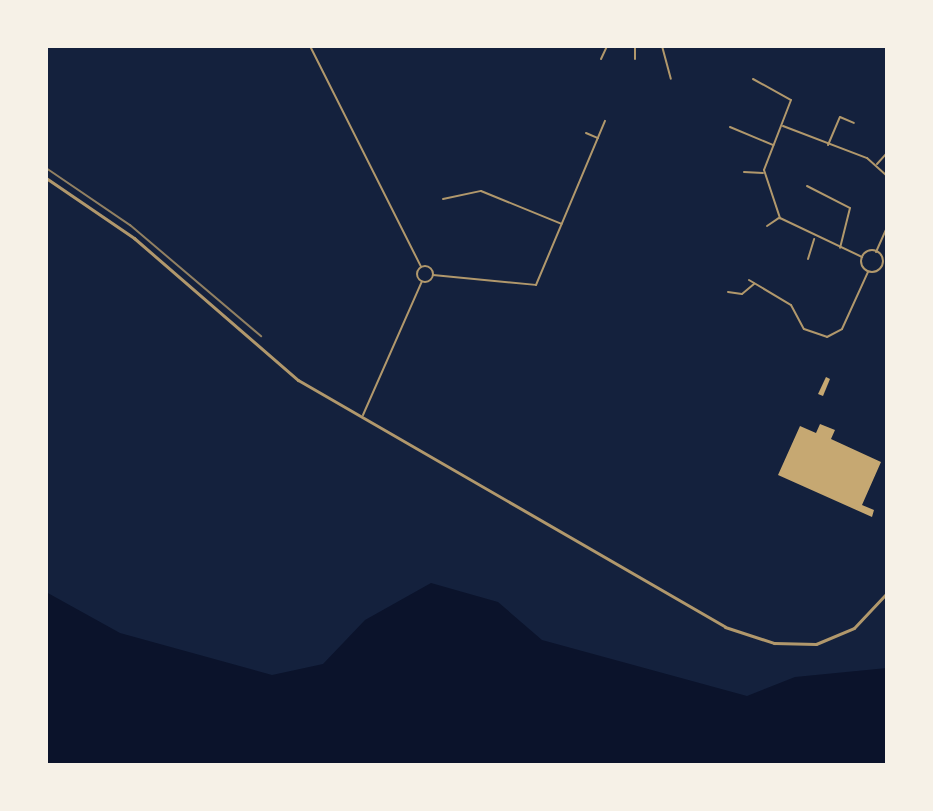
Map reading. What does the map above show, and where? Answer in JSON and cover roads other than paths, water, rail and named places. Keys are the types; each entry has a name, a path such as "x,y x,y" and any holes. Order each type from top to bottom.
{"street":[{"path":"310,46 421,267 422,281 362,417"},
{"path":"601,59 607,46"},
{"path":"635,46 635,59"},
{"path":"662,46 671,79"},
{"path":"753,79 758,86 789,97 782,125 763,173 780,218 839,249 862,257 876,252"},
{"path":"828,145 842,111"},
{"path":"840,117 854,123"},
{"path":"421,267 433,275 536,285 605,121"},
{"path":"729,121 730,127"},
{"path":"782,125 877,165 887,176"},
{"path":"724,129 730,127 773,145"},
{"path":"586,133 598,138"},
{"path":"877,165 887,153"},
{"path":"744,172 763,173"},
{"path":"46,178 134,238 277,365 362,417 749,637 792,646 831,640 860,623 887,593"},
{"path":"807,186 850,208 839,249"},
{"path":"443,199 481,191 562,224"},
{"path":"767,226 780,218"},
{"path":"881,266 876,252 887,227"},
{"path":"808,259 815,238"},
{"path":"862,257 868,272"},
{"path":"749,280 791,305 804,329 830,337 842,329 868,272 881,266 887,268"},
{"path":"422,281 433,275"},
{"path":"728,292 742,294 754,284"}],"water":[{"path":"431,583 498,602 542,640 747,696 795,677 887,668 887,765 46,765 46,592 120,633 272,675 323,664 365,620"}],"railway":[{"path":"46,168 130,225 261,336"}]}
